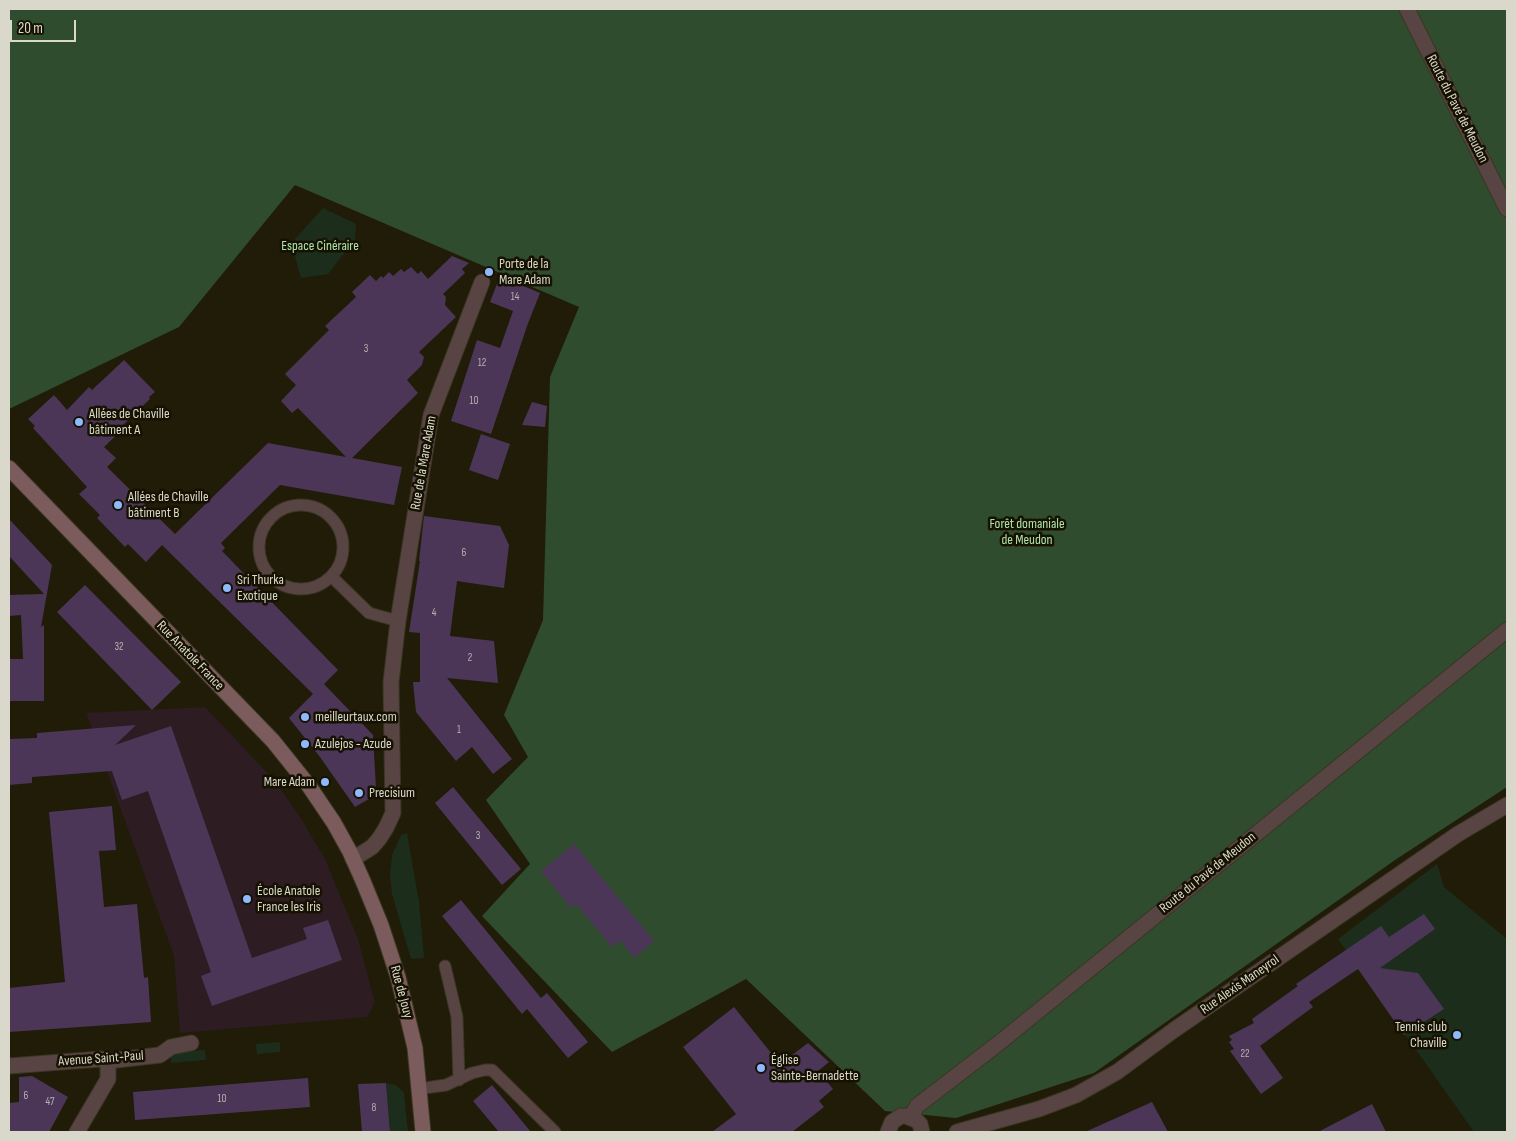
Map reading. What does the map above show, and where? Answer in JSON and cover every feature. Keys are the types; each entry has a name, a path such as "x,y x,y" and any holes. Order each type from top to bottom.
{"main road":[{"name":"Rue Anatole France","path":"9,468 272,741 309,786 334,823 353,859"},
{"name":"Rue de Jouy","path":"353,859 381,925 400,986 415,1048 423,1132"}],"street":[{"name":"Route du Pavé de Meudon","path":"1407,9 1507,209"},
{"name":"Rue de la Mare Adam","path":"353,859 372,847 379,839 394,813 391,682 398,621 430,415 482,282"},
{"name":"Route du Pavé de Meudon","path":"911,1117 917,1106 999,1043 1507,630"},
{"name":"Rue Alexis Maneyrol","path":"957,1132 1039,1109 1076,1095 1117,1072 1182,1024 1418,861 1458,834 1507,805"},
{"name":"Avenue Saint-Paul","path":"9,1066 100,1059 108,1061 160,1055 171,1047 191,1043"},
{"path":"78,1132 108,1079 108,1061"},
{"path":"888,1132 890,1126 901,1116 911,1117 920,1124 922,1132"}],"lane":[{"path":"304,505 316,508 331,517 341,532 344,544 343,556 339,567 332,577 311,589 287,588 276,582 265,568 259,551 262,534 271,518 292,506 304,505"},
{"path":"332,577 369,613 398,621"},
{"path":"445,966 457,1017 460,1080"},
{"path":"418,1089 446,1085 472,1073 492,1070 555,1132"}],"shaded area":[{"name":"École Anatole France les Iris","path":"205,707 275,781 300,817 325,859 358,939 375,1003 367,1017 180,1033 174,956 86,713"}],"green space":[{"name":"Forêt domaniale de Meudon","path":"9,9 1507,9 1507,787 1395,860 1094,1073 956,1118 885,1111 746,979 612,1052 482,916 530,864 486,800 528,757 504,715 543,620 550,377 579,307 295,185 179,327 9,409"},
{"name":"Espace Cinéraire","path":"323,208 356,224 355,239 328,274 301,278 294,253 295,239"},
{"path":"407,833 419,902 424,958 411,959 392,894 390,875 392,855 401,835"},
{"name":"Tennis club Chaville","path":"1437,864 1444,887 1507,939 1507,1132 1474,1132 1338,939"},
{"path":"280,1042 280,1052 257,1054 256,1044"},
{"path":"205,1050 206,1060 171,1063 171,1053"},
{"path":"386,1083 396,1085 404,1093 408,1132 390,1132"}],"building":[{"path":"452,256 469,263 462,269 465,273 443,294 446,297 445,305 456,317 419,352 424,357 422,365 407,380 418,393 352,458 402,467 394,505 280,485 221,543 225,548 222,551 338,670 324,684 373,735 376,789 374,796 355,807 320,757 289,718 313,694 162,545 146,562 128,544 125,547 97,518 100,515 79,494 87,487 33,428 35,426 28,419 54,395 67,410 89,387 92,390 124,360 155,392 124,424 126,426 104,447 116,458 107,467 175,534 268,443 346,457 298,408 292,413 281,401 296,385 285,374 329,330 325,326 356,297 352,292 370,275 376,281 381,276 383,278 389,272 393,276 401,269 404,272 411,267 418,274 421,271 428,279"},
{"path":"500,276 540,293 491,434 451,421 477,340 500,348 513,311 490,302"},
{"path":"532,402 547,406 545,427 522,425"},
{"path":"481,434 510,444 498,480 469,470"},
{"path":"424,516 500,526 509,545 504,588 457,581 450,636 494,641 498,683 447,678 512,759 493,774 472,747 456,761 416,712 413,682 420,682 420,633 409,632 420,561"},
{"path":"9,519 52,565 41,627 44,625 44,701 9,701 9,659 23,659 21,615 9,616 9,595 44,594 9,556"},
{"path":"85,585 181,682 152,710 57,612"},
{"path":"136,725 115,745 171,726 252,958 307,939 303,928 328,920 342,960 212,1006 201,976 211,972 148,791 122,800 112,771 32,777 32,783 9,785 9,739 37,738 37,733"},
{"path":"453,787 521,869 502,885 435,803"},
{"path":"112,806 116,850 99,851 104,907 137,904 144,978 148,977 151,1022 9,1032 9,988 65,982 49,812"},
{"path":"574,844 654,941 634,958 620,940 612,947 576,904 571,908 541,871"},
{"path":"461,900 541,998 547,993 588,1042 568,1058 527,1009 522,1014 442,916"},
{"path":"1424,914 1435,929 1380,968 1418,973 1444,1009 1404,1035 1358,969 1309,1002 1313,1007 1260,1046 1283,1078 1261,1094 1230,1051 1234,1049 1229,1042 1232,1040 1229,1036 1254,1023 1252,1019 1298,986 1296,984 1381,926 1389,937"},
{"name":"Église Sainte-Bernadette","path":"734,1007 780,1064 808,1043 829,1062 818,1071 833,1089 819,1101 824,1107 792,1132 712,1132 736,1114 683,1047"},
{"path":"32,1076 68,1097 49,1132 9,1132 9,1103 19,1102 19,1077"},
{"path":"308,1078 310,1107 135,1120 133,1092"},
{"path":"386,1083 390,1132 362,1132 358,1084"},
{"path":"492,1085 531,1132 499,1132 473,1101"},
{"path":"1152,1102 1168,1132 1085,1132 1143,1106"},
{"path":"1372,1104 1386,1132 1318,1132"}],"place":[{"name":"Porte de la Mare Adam","path":"489,272"},
{"name":"Allées de Chaville bâtiment A","path":"79,422"},
{"name":"Allées de Chaville bâtiment B","path":"118,505"},
{"name":"Sri Thurka Exotique","path":"227,588"},
{"name":"meilleurtaux.com","path":"305,717"},
{"name":"Azulejos - Azude","path":"305,744"},
{"name":"Mare Adam","path":"325,782"},
{"name":"Precisium","path":"359,793"},
{"name":"École Anatole France les Iris","path":"247,899"},
{"name":"Tennis club Chaville","path":"1457,1035"},
{"name":"Église Sainte-Bernadette","path":"761,1068"}]}
